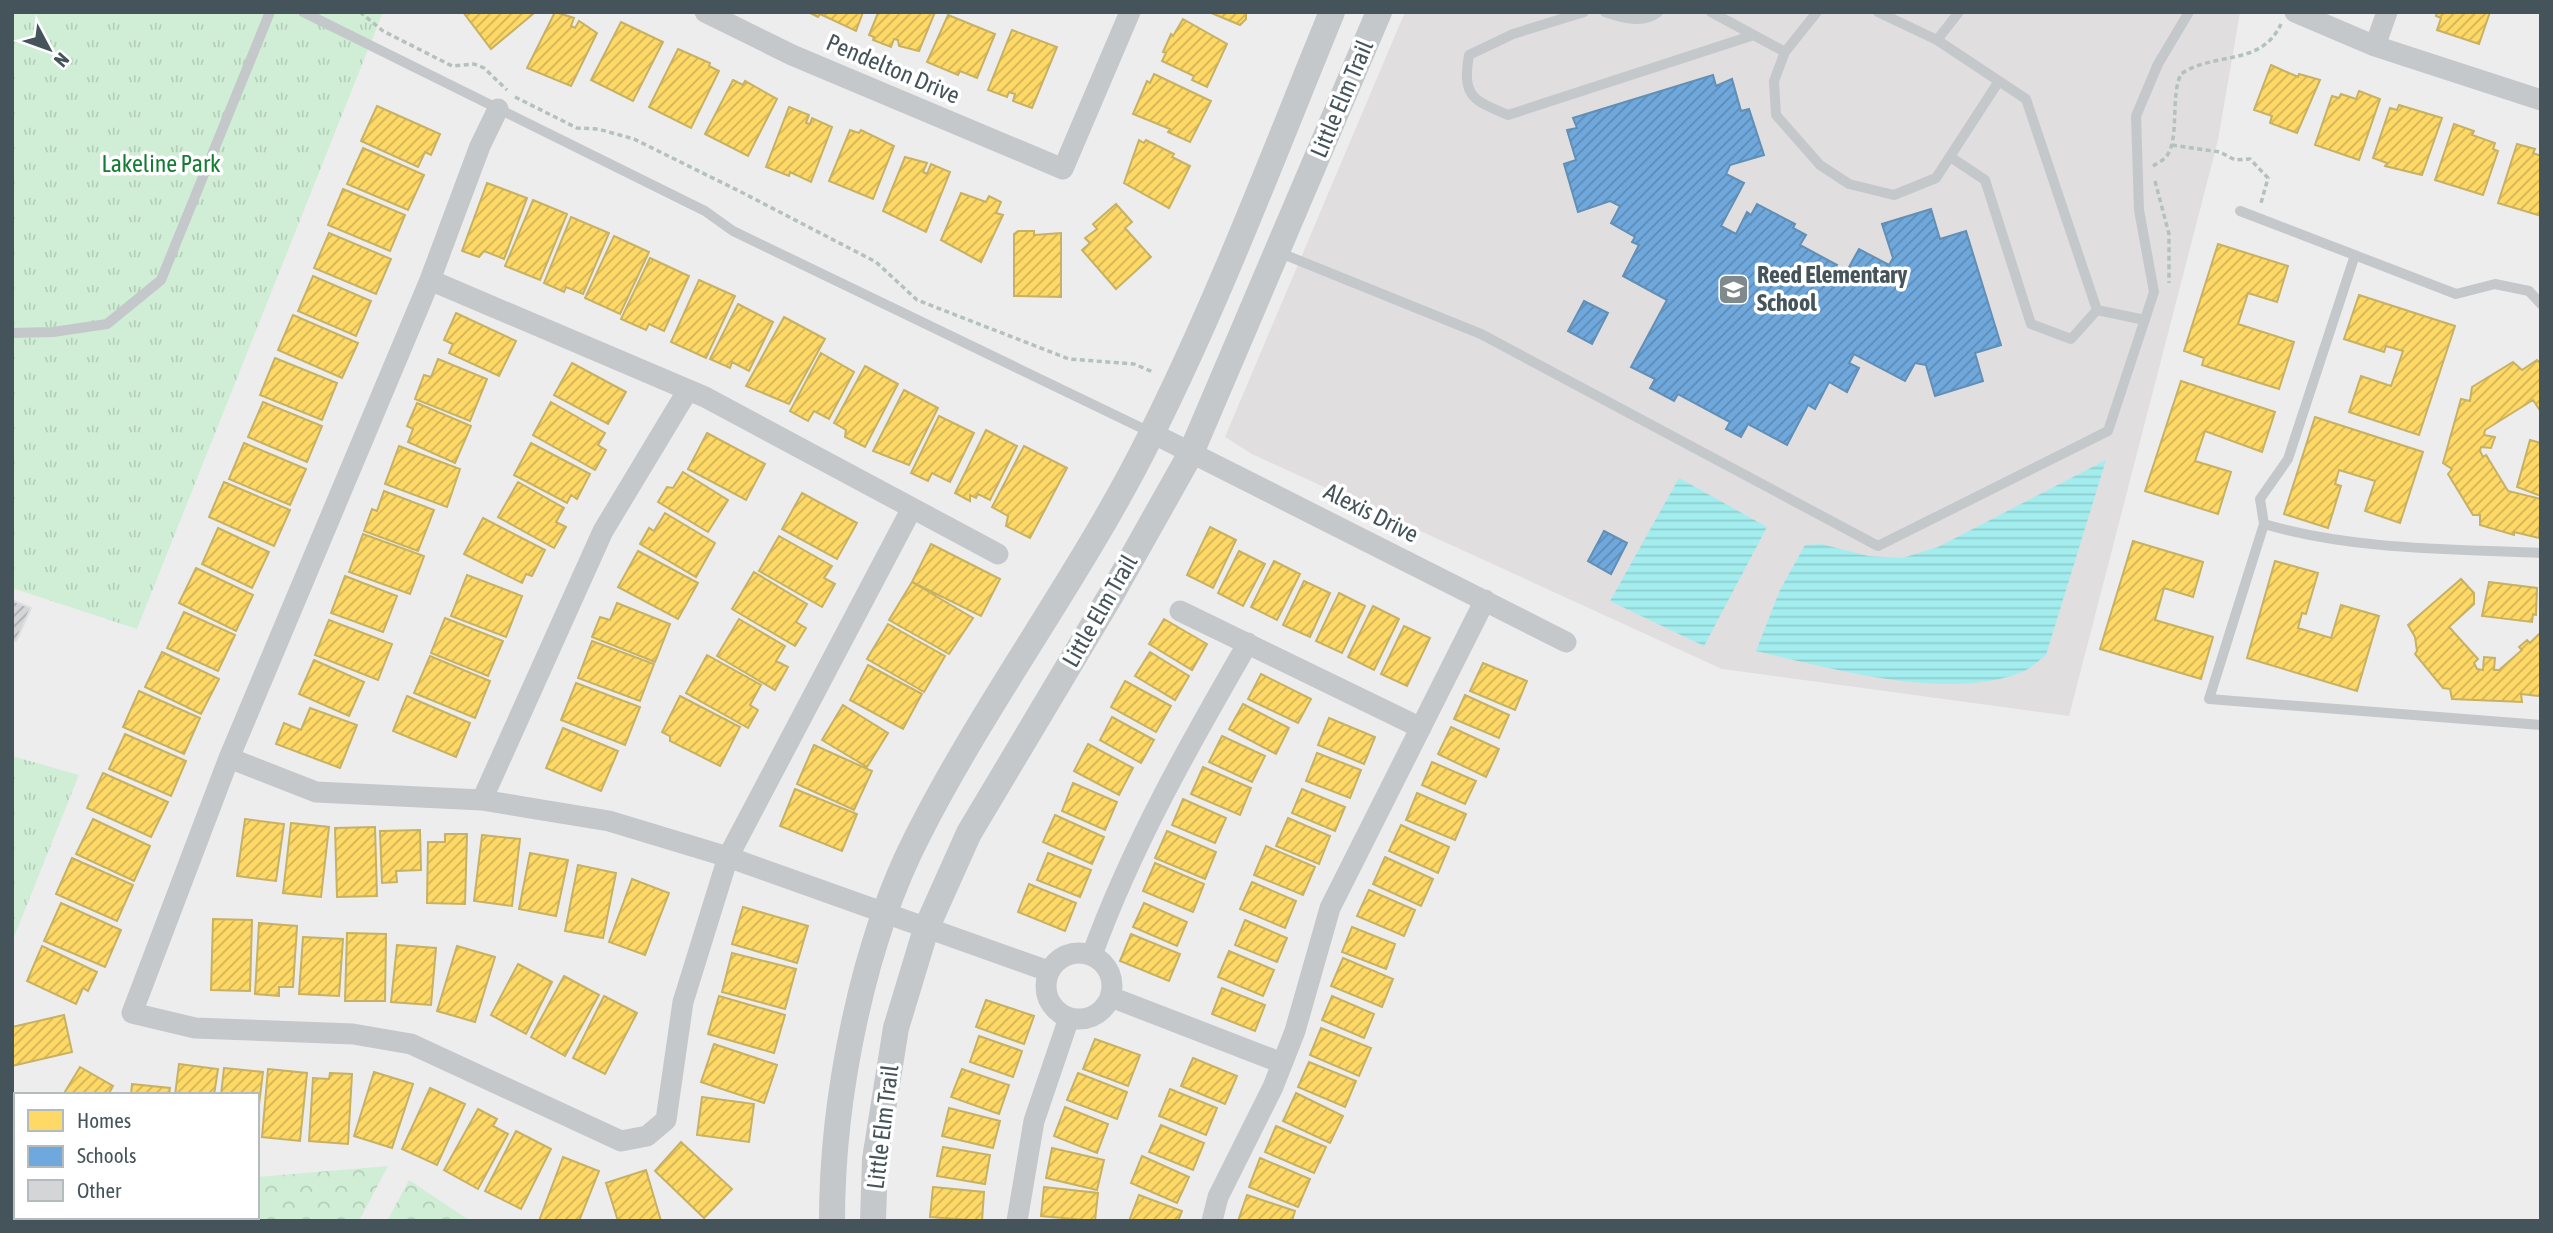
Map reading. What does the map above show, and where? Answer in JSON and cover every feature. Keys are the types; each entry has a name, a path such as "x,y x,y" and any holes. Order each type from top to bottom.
{"street":[{"name":"Pendelton Drive","path":"705,12 792,55 1063,169 1130,12"},
{"name":"Little Elm Trail","path":"832,1221 836,1146 854,1023 886,913 917,837 965,752 1093,545 1152,433 1209,307 1332,12"},
{"name":"Little Elm Trail","path":"873,1221 875,1159 896,1028 926,929 969,832 1114,590 1191,453 1379,12"},
{"path":"2375,46 2387,12"},
{"path":"2288,17 2541,100"},
{"path":"498,109 480,146 430,280 229,758 132,1013 195,1028 353,1034 411,1044 621,1141 647,1136 666,1120 683,1002 727,857 912,508"},
{"path":"430,280 688,390 998,554"},
{"path":"482,800 603,531 688,390"},
{"name":"Alexis Drive","path":"1152,433 1566,642"},
{"path":"1212,1221 1218,1198 1295,1031 1330,908 1485,600"},
{"path":"1180,611 1421,728"},
{"path":"1091,955 1116,887 1172,772 1248,643"},
{"path":"229,758 316,792 482,800 609,821 727,857 1048,971"},
{"path":"1082,952 1091,955 1107,967 1111,977 1111,997 1099,1013 1089,1018 1069,1018 1059,1013 1046,994 1048,971 1062,957 1082,952"},
{"path":"1111,997 1282,1063"},
{"path":"1017,1221 1034,1121 1069,1018"}],"lane":[{"path":"12,333 53,332 107,324 161,281 270,12"},
{"path":"303,12 705,211 733,231 1152,433"},
{"path":"1584,12 1513,34 1469,55 1465,81 1476,101 1508,115 1754,35"},
{"path":"1605,12 1626,19 1652,17 1658,12"},
{"path":"1712,12 1785,52"},
{"path":"1816,12 1785,52 1774,80 1776,115 1819,165 1849,184 1894,195 1936,178 1952,158 1999,81"},
{"path":"1878,12 1937,40 2026,99 2097,310"},
{"path":"1937,40 1959,12"},
{"path":"1278,252 1481,334 1878,546 2108,431 2154,292 2138,210 2136,116 2158,64 2189,12"},
{"path":"1952,158 1985,180 2031,324 2071,339 2097,310"},
{"path":"2240,211 2456,294 2495,284 2529,291 2541,304"},
{"path":"2355,255 2288,459 2260,499 2264,524 2209,699 2541,725"},
{"path":"2097,310 2145,320"},
{"path":"2264,524 2305,536 2393,547 2541,553"}],"path":[{"path":"360,12 383,31 452,66 474,64 484,68 512,95 577,128 598,129 634,139 861,253 886,269 917,300 1069,359 1134,364 1153,372"},
{"path":"2169,279 2169,234 2152,164 2165,158 2172,145 2181,74 2193,67 2259,50 2271,41 2288,17"},
{"path":"2172,145 2220,152 2235,160 2250,159 2268,178 2255,216"}],"shaded area":[{"name":"Reed Elementary School","path":"1405,12 2240,12 2218,140 2069,716 1722,669 1252,454 1225,437"}],"green space":[{"name":"Lakeline Park","path":"12,12 383,12 137,629 12,588"},
{"path":"12,756 79,775 12,942"},
{"path":"388,1166 359,1221 214,1219 259,1219 259,1177"},
{"path":"409,1180 469,1220 470,1221 387,1221"}],"water":[{"path":"2106,460 2046,655 2027,670 1995,680 1962,684 1927,683 1854,673 1756,651 1780,590 1805,545 1821,544 1868,556 1902,558 1938,547"},
{"path":"1679,478 1767,527 1704,646 1610,601"}],"building: Homes":[{"path":"463,12 531,12 533,14 491,49"},
{"path":"555,12 574,18 571,26 575,28 579,21 597,33 571,86 527,68"},
{"path":"808,12 863,12 856,31 820,14 818,17"},
{"path":"935,12 919,51 899,46 898,40 894,39 891,47 873,40 874,37 869,35 878,13"},
{"path":"1209,12 1246,12 1246,19 1240,25"},
{"path":"2437,12 2490,12 2479,44 2437,30 2441,18 2436,16"},
{"path":"948,15 995,34 977,78 960,71 958,75 927,62"},
{"path":"1183,19 1227,44 1207,87 1192,80 1194,76 1162,61 1171,34 1173,36"},
{"path":"621,22 663,42 633,101 591,80"},
{"path":"1012,30 1057,47 1032,108 1013,101 1015,94 1009,92 1007,97 988,90"},
{"path":"678,49 710,63 709,66 719,71 691,128 649,107"},
{"path":"2271,65 2298,77 2299,74 2320,80 2297,133 2270,123 2272,116 2254,110"},
{"path":"1154,74 1211,101 1190,142 1168,132 1170,129 1133,114 1147,81 1150,83"},
{"path":"733,80 743,85 745,81 777,99 748,156 705,134"},
{"path":"2359,91 2380,99 2359,160 2315,145 2332,96 2339,98 2341,94 2356,99"},
{"path":"2399,105 2442,118 2422,175 2385,166 2387,163 2373,158 2390,108 2397,110"},
{"path":"377,106 440,134 431,155 425,152 418,167 361,141"},
{"path":"789,107 809,115 806,123 810,124 812,118 832,127 811,182 790,172 789,176 766,167"},
{"path":"2454,124 2474,131 2472,135 2495,143 2493,149 2498,151 2483,195 2435,180"},
{"path":"850,130 859,133 861,130 894,146 873,199 829,181"},
{"path":"1139,140 1144,143 1146,140 1174,154 1172,157 1190,166 1169,208 1124,183"},
{"path":"2517,144 2535,149 2533,153 2541,156 2541,216 2498,203"},
{"path":"363,148 424,175 408,210 347,184"},
{"path":"905,157 927,163 923,172 927,174 931,164 950,172 926,232 883,211"},
{"path":"487,183 527,198 504,259 484,251 479,257 462,251"},
{"path":"343,189 405,215 390,251 328,225"},
{"path":"961,193 986,202 989,196 1001,202 996,213 1003,215 981,262 941,240"},
{"path":"533,200 567,214 540,280 505,266"},
{"path":"1116,204 1132,222 1125,228 1151,257 1116,289 1082,250 1090,243 1085,238 1097,229 1093,224"},
{"path":"571,217 609,233 583,294 566,287 564,292 544,283"},
{"path":"1018,231 1034,231 1034,235 1061,233 1061,297 1014,296 1014,234"},
{"path":"329,233 391,259 376,294 314,268"},
{"path":"614,236 649,252 620,314 585,298"},
{"path":"2218,244 2288,266 2277,302 2248,293 2238,324 2294,342 2279,389 2202,365 2204,358 2184,351"},
{"path":"650,258 689,276 664,331 649,324 646,330 621,319"},
{"path":"313,276 371,301 356,336 298,311"},
{"path":"699,280 735,296 706,358 671,342"},
{"path":"2359,295 2455,326 2419,435 2349,412 2361,376 2391,386 2403,351 2386,346 2384,352 2344,339"},
{"path":"738,304 773,322 749,371 732,362 730,368 710,359"},
{"path":"456,313 516,341 499,376 449,353 453,344 444,340"},
{"path":"293,315 358,343 342,378 278,350"},
{"path":"784,317 825,339 789,404 746,386"},
{"path":"821,353 854,372 829,419 814,411 808,421 790,411"},
{"path":"275,358 337,383 322,420 260,395"},
{"path":"438,359 487,379 470,421 415,399 424,375 431,377"},
{"path":"2537,360 2541,364 2541,412 2533,400 2485,430 2484,435 2495,437 2491,448 2481,447 2480,451 2483,457 2486,455 2508,491 2541,499 2539,538 2514,532 2514,535 2480,525 2480,515 2473,515 2448,474 2452,469 2443,463 2461,399 2470,401 2472,387 2513,362 2522,370"},
{"path":"572,363 626,392 608,424 554,395"},
{"path":"865,366 898,384 865,447 845,437 846,430 834,423"},
{"path":"2181,381 2275,412 2262,452 2205,431 2195,461 2231,472 2218,514 2145,491"},
{"path":"904,390 938,408 909,465 873,451"},
{"path":"263,402 322,426 307,462 248,437"},
{"path":"551,402 605,433 598,445 606,450 595,470 533,435"},
{"path":"417,403 471,426 455,463 408,442 413,429 407,426"},
{"path":"939,416 974,433 950,482 932,473 928,481 911,473"},
{"path":"2315,417 2423,452 2400,523 2365,511 2375,481 2339,470 2335,484 2341,486 2328,528 2284,514"},
{"path":"986,430 1017,446 990,500 978,494 976,498 970,495 970,501 955,493"},
{"path":"707,433 765,464 746,500 688,469"},
{"path":"2530,440 2541,443 2541,496 2517,487"},
{"path":"244,443 306,469 290,505 229,479"},
{"path":"531,443 590,474 577,499 571,495 567,503 514,475"},
{"path":"399,446 460,469 447,507 385,484"},
{"path":"1024,446 1067,468 1030,538 1006,526 1008,516 992,507"},
{"path":"683,472 728,500 708,532 658,502 667,487 673,488"},
{"path":"224,482 290,510 274,546 209,517"},
{"path":"518,482 564,508 556,522 566,527 554,548 498,517"},
{"path":"384,491 434,510 418,551 364,531 372,509 377,511"},
{"path":"802,493 857,523 837,559 782,529"},
{"path":"665,513 715,543 696,577 640,544 649,528 654,531"},
{"path":"483,518 545,550 532,576 526,574 522,583 464,554"},
{"path":"1210,527 1236,540 1213,588 1187,575"},
{"path":"218,528 269,552 252,588 202,564"},
{"path":"363,534 424,556 410,594 349,572"},
{"path":"779,536 832,566 824,578 835,584 822,607 759,571"},
{"path":"2133,541 2203,562 2193,597 2164,588 2155,620 2213,637 2201,679 2100,649"},
{"path":"931,544 1000,579 981,616 912,582"},
{"path":"638,551 698,583 678,619 618,587"},
{"path":"1239,551 1265,564 1243,606 1218,593"},
{"path":"1274,561 1300,574 1277,620 1251,607"},
{"path":"2275,561 2318,573 2306,614 2302,613 2298,628 2331,638 2341,605 2379,616 2357,691 2247,658"},
{"path":"196,568 253,595 236,631 179,603"},
{"path":"754,572 807,604 796,622 806,628 795,646 732,609"},
{"path":"467,575 522,596 506,637 451,616"},
{"path":"345,576 397,596 383,632 331,613"},
{"path":"2461,579 2474,593 2474,604 2449,627 2478,659 2474,663 2477,669 2483,670 2484,657 2495,658 2494,670 2499,670 2522,650 2519,647 2527,640 2530,643 2541,632 2541,693 2538,696 2521,694 2522,702 2452,699 2450,689 2443,688 2415,654 2415,637 2408,625"},
{"path":"1304,581 1330,593 1310,637 1283,625"},
{"path":"912,582 973,618 949,654 889,620"},
{"path":"2489,582 2537,588 2536,615 2533,614 2532,622 2482,616"},
{"path":"1339,593 1365,606 1342,653 1316,641"},
{"path":"617,603 670,624 655,662 592,637 600,617 610,620"},
{"path":"1373,606 1399,619 1374,670 1348,657"},
{"path":"184,612 235,635 218,671 167,648"},
{"path":"445,618 503,641 488,676 431,653"},
{"path":"739,619 785,646 776,661 788,667 775,690 717,656"},
{"path":"1164,619 1207,644 1192,670 1149,644"},
{"path":"329,620 392,644 378,680 315,655"},
{"path":"888,624 945,656 924,692 867,659"},
{"path":"1404,626 1430,638 1407,686 1381,674"},
{"path":"592,641 654,664 640,701 578,678"},
{"path":"162,652 219,679 201,714 145,687"},
{"path":"1150,652 1189,676 1175,700 1135,676"},
{"path":"707,655 761,685 750,705 758,710 748,728 686,693"},
{"path":"430,656 490,681 475,718 414,693"},
{"path":"314,660 364,682 349,716 299,694"},
{"path":"1483,663 1527,681 1515,710 1470,691"},
{"path":"868,665 922,694 903,729 850,700"},
{"path":"1261,674 1311,699 1298,723 1248,699"},
{"path":"1125,681 1171,706 1156,732 1111,707"},
{"path":"576,683 640,707 625,745 561,720"},
{"path":"139,691 200,718 184,754 123,727"},
{"path":"1465,695 1509,715 1499,738 1454,719"},
{"path":"407,696 470,723 456,757 393,731"},
{"path":"680,696 740,727 720,766 670,741 670,736 662,732"},
{"path":"1243,704 1289,728 1276,754 1229,729"},
{"path":"843,705 888,733 867,767 822,740"},
{"path":"310,708 357,725 340,768 276,744 284,723 301,730"},
{"path":"1112,717 1154,740 1141,763 1100,740"},
{"path":"1329,718 1375,737 1364,764 1318,745"},
{"path":"1451,727 1499,749 1486,777 1438,754"},
{"path":"563,728 618,751 601,791 546,768"},
{"path":"125,734 186,761 171,796 109,769"},
{"path":"1222,736 1265,756 1252,782 1209,762"},
{"path":"1088,744 1133,768 1119,795 1074,771"},
{"path":"814,745 872,771 854,810 797,784"},
{"path":"1317,753 1361,770 1350,798 1306,781"},
{"path":"1432,762 1476,781 1465,804 1422,785"},
{"path":"1203,767 1251,788 1240,815 1191,794"},
{"path":"103,773 168,802 151,837 87,808"},
{"path":"1073,783 1117,802 1105,830 1062,811"},
{"path":"795,789 857,814 842,851 780,826"},
{"path":"1302,789 1345,807 1335,831 1292,813"},
{"path":"1417,793 1466,814 1455,840 1406,820"},
{"path":"1183,799 1226,818 1215,843 1172,825"},
{"path":"1055,815 1104,837 1092,864 1043,842"},
{"path":"1288,818 1330,836 1319,864 1276,846"},
{"path":"93,819 150,846 134,881 76,854"},
{"path":"245,819 284,824 276,881 237,876"},
{"path":"291,823 329,827 321,897 283,893"},
{"path":"1401,825 1449,847 1438,873 1389,851"},
{"path":"375,827 377,896 337,897 335,828"},
{"path":"420,830 421,870 396,871 397,882 382,883 380,831"},
{"path":"1167,831 1216,852 1205,879 1155,858"},
{"path":"445,834 467,834 465,904 427,903 428,842 445,842"},
{"path":"482,835 520,839 512,906 474,901"},
{"path":"1266,846 1315,867 1303,895 1254,875"},
{"path":"530,853 568,860 556,916 519,909"},
{"path":"1048,853 1091,870 1080,897 1037,880"},
{"path":"1385,857 1433,879 1421,906 1373,884"},
{"path":"72,858 133,885 117,921 56,894"},
{"path":"1155,863 1204,884 1193,912 1143,891"},
{"path":"578,865 616,873 603,938 565,931"},
{"path":"632,879 669,893 645,955 609,942"},
{"path":"1252,882 1296,901 1285,928 1240,909"},
{"path":"1029,884 1076,903 1065,931 1018,912"},
{"path":"1369,890 1415,910 1404,936 1357,916"},
{"path":"61,903 121,930 105,967 44,941"},
{"path":"1144,903 1187,922 1177,946 1133,927"},
{"path":"743,907 808,926 797,963 732,944"},
{"path":"213,919 252,920 250,991 211,990"},
{"path":"1245,920 1287,938 1277,962 1235,945"},
{"path":"259,923 297,926 293,987 279,987 279,996 255,994"},
{"path":"1352,927 1395,944 1386,969 1342,952"},
{"path":"347,933 386,934 385,1001 345,1001"},
{"path":"1131,934 1180,954 1169,981 1120,961"},
{"path":"303,937 343,939 339,996 299,994"},
{"path":"397,945 436,948 431,1005 391,1002"},
{"path":"42,946 97,972 88,991 83,988 76,1004 27,981"},
{"path":"457,946 495,957 475,1022 437,1011"},
{"path":"1229,951 1274,970 1263,996 1218,977"},
{"path":"732,953 796,969 785,1009 722,992"},
{"path":"1343,958 1393,979 1382,1007 1331,986"},
{"path":"518,964 552,982 526,1034 491,1015"},
{"path":"564,976 599,995 565,1056 531,1037"},
{"path":"1222,988 1265,1005 1255,1031 1212,1014"},
{"path":"604,996 637,1013 605,1074 573,1058"},
{"path":"719,996 785,1015 774,1053 708,1034"},
{"path":"1332,996 1374,1014 1364,1038 1322,1020"},
{"path":"986,1000 1034,1016 1024,1044 976,1027"},
{"path":"64,1015 72,1052 12,1066 12,1027"},
{"path":"1321,1028 1371,1048 1359,1076 1310,1055"},
{"path":"979,1036 1022,1051 1013,1077 970,1062"},
{"path":"1095,1039 1140,1055 1128,1086 1083,1069"},
{"path":"714,1044 777,1065 764,1103 701,1082"},
{"path":"1193,1058 1237,1076 1225,1104 1181,1086"},
{"path":"1309,1062 1356,1081 1345,1107 1298,1087"},
{"path":"179,1064 218,1069 214,1093 175,1093"},
{"path":"80,1067 113,1086 109,1093 64,1093"},
{"path":"224,1068 263,1072 259,1105 259,1093 221,1093"},
{"path":"268,1069 307,1073 300,1141 262,1137"},
{"path":"962,1069 1009,1085 999,1114 951,1097"},
{"path":"374,1072 413,1084 392,1148 354,1136"},
{"path":"330,1073 352,1074 348,1144 309,1141 313,1078 329,1079"},
{"path":"1078,1073 1127,1092 1117,1119 1067,1100"},
{"path":"132,1084 170,1088 169,1093 131,1093"},
{"path":"430,1088 465,1104 437,1165 402,1149"},
{"path":"1170,1089 1217,1108 1206,1135 1159,1116"},
{"path":"1296,1093 1343,1116 1330,1143 1283,1121"},
{"path":"702,1097 754,1104 749,1142 697,1135"},
{"path":"1065,1107 1108,1124 1097,1153 1054,1136"},
{"path":"949,1108 1000,1121 993,1148 942,1136"},
{"path":"478,1109 497,1119 493,1126 508,1134 478,1189 444,1170"},
{"path":"1161,1125 1204,1143 1193,1170 1149,1152"},
{"path":"1276,1126 1326,1147 1314,1173 1265,1152"},
{"path":"516,1131 551,1149 521,1209 485,1191"},
{"path":"681,1142 732,1189 704,1218 655,1171"},
{"path":"943,1147 990,1155 985,1184 937,1176"},
{"path":"1052,1148 1104,1160 1097,1190 1046,1178"},
{"path":"1142,1156 1189,1177 1177,1203 1131,1183"},
{"path":"563,1157 599,1171 579,1221 539,1221"},
{"path":"1260,1158 1310,1179 1298,1207 1249,1187"},
{"path":"646,1170 661,1221 618,1221 606,1183"},
{"path":"933,1187 984,1192 982,1221 930,1217"},
{"path":"1044,1187 1098,1193 1095,1221 1041,1216"},
{"path":"1139,1195 1182,1211 1178,1221 1129,1221"},
{"path":"1247,1195 1295,1211 1292,1221 1238,1221"}],"building: Schools":[{"name":"Reed Elementary School","path":"1713,75 1716,86 1732,79 1741,111 1749,109 1764,155 1730,165 1726,174 1744,183 1721,226 1736,234 1747,212 1751,215 1757,204 1795,224 1793,228 1806,235 1800,245 1837,265 1833,272 1843,278 1859,249 1889,265 1893,258 1882,224 1931,209 1940,239 1966,231 2001,345 1975,353 1983,381 1935,396 1926,365 1915,363 1905,381 1854,354 1849,363 1859,368 1847,392 1829,382 1815,409 1808,405 1787,445 1748,424 1741,437 1726,429 1730,422 1678,394 1674,401 1650,388 1655,379 1631,367 1667,300 1623,276 1639,245 1632,242 1635,237 1611,223 1620,206 1610,201 1578,212 1564,164 1576,160 1567,130 1577,128 1573,118"},
{"path":"1584,301 1608,313 1592,344 1568,331"},
{"path":"1604,531 1627,543 1611,574 1588,561"}],"building: Other":[{"path":"12,600 31,608 16,641 12,640"}],"place":[{"name":"Reed Elementary School","path":"1734,289"}]}
